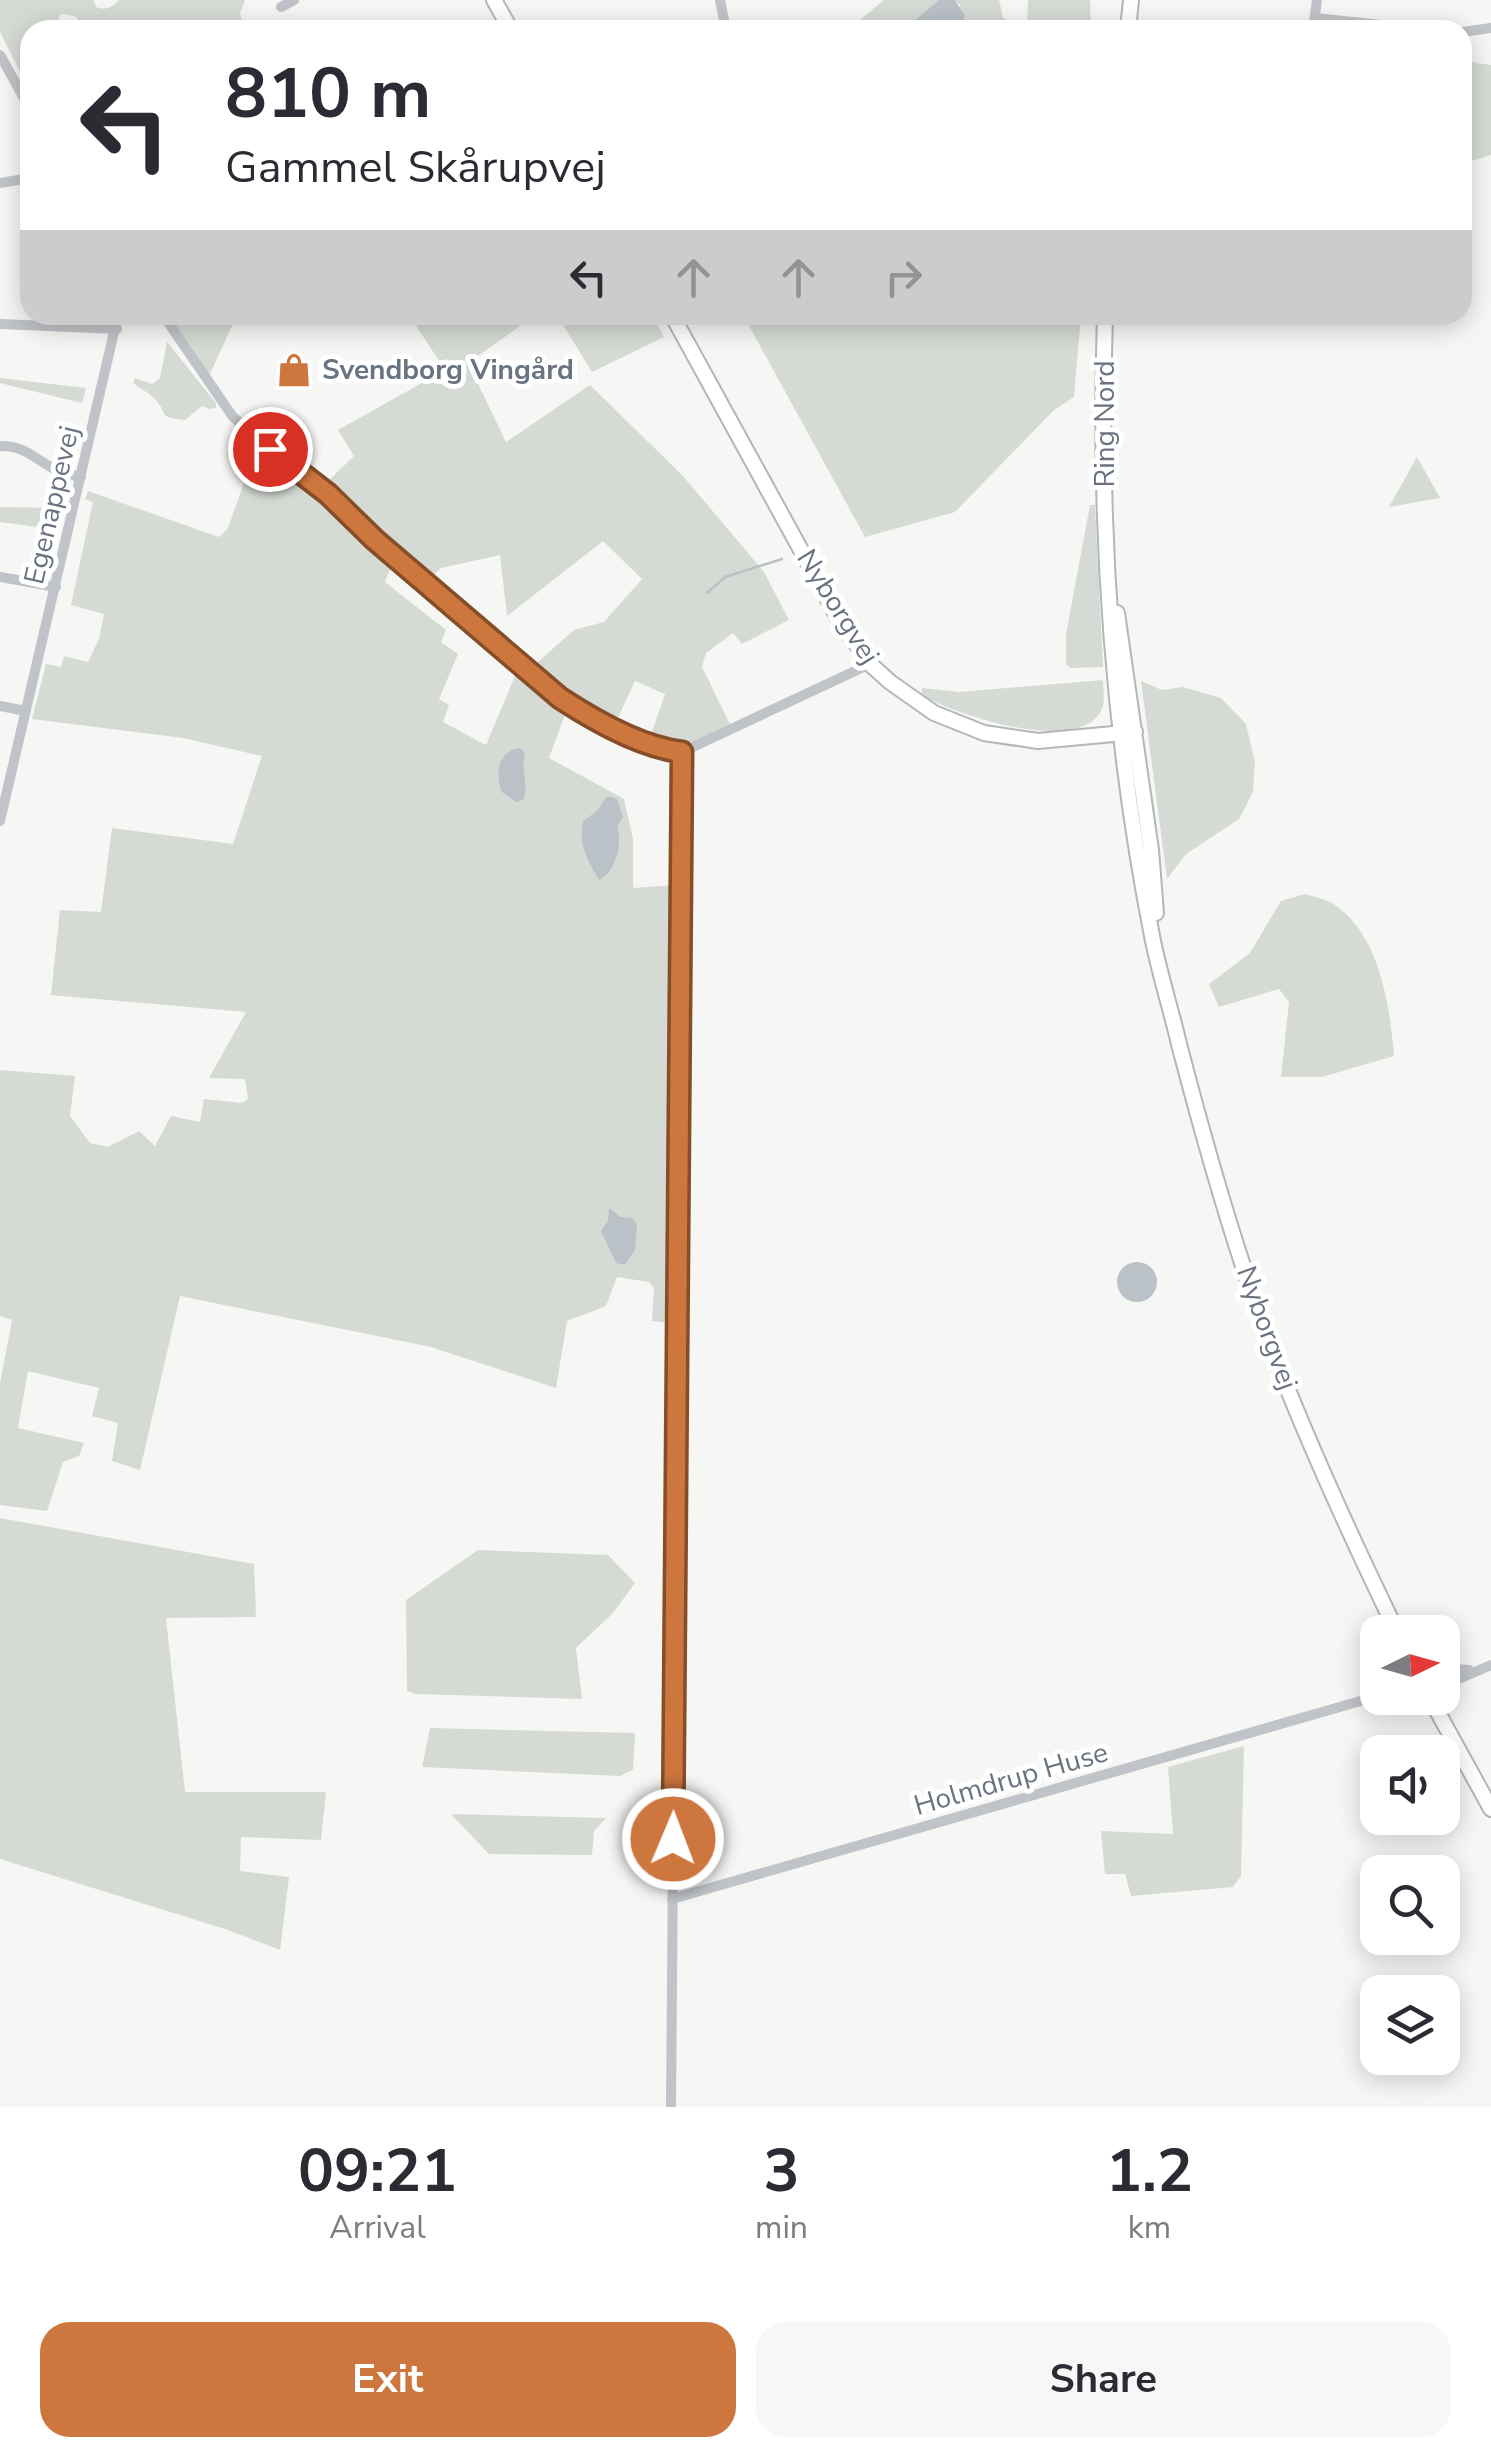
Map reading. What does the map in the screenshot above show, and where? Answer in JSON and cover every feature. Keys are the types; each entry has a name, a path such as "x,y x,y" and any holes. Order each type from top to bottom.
{"main road":[{"name":"Nyborgvej","path":"677,325 836,614 870,664 934,713 984,733 1038,740 1127,733 1171,1011 1227,1214 1268,1340 1314,1452 1389,1615"},
{"name":"Ring Nord","path":"1105,325 1106,533 1127,733"},
{"path":"1439,1715 1491,1809"}],"street":[{"path":"280,7 294,0"},
{"path":"0,55 20,90"},
{"path":"23,325 117,329"},
{"name":"Egenappevej","path":"0,821 117,325"},
{"path":"169,325 233,417 328,494 375,540 560,698 589,717 668,750 682,752 870,664"},
{"path":"0,446 33,453 54,469 81,477"},
{"path":"0,577 56,587"},
{"path":"0,706 26,711"},
{"path":"671,2107 682,752"},
{"path":"1460,1677 1491,1665"},
{"path":"1460,1669 1475,1670"},
{"name":"Holmdrup Huse","path":"672,1899 1360,1703"}],"shaded area":[{"path":"0,0 94,0 96,7 103,9 119,0 245,0 242,20 78,20 61,14 58,20 20,20 20,71 0,32"},
{"path":"884,0 939,0 924,20 860,20"},
{"path":"939,0 955,0 965,16 963,20 916,20"},
{"path":"955,0 999,0 1003,18 1008,20 959,20 960,5"},
{"path":"1028,0 1090,0 1091,20 1027,20"},
{"path":"1472,61 1491,65 1491,155 1472,161"},
{"path":"176,325 232,325 209,376"},
{"path":"416,325 522,325 468,363 506,442 590,385 683,476 764,572 789,620 742,644 733,633 706,653 702,667 730,724 692,744 663,743 650,738 665,694 635,681 616,722 581,706 531,668 574,630 604,622 642,579 603,541 507,616 500,555 441,568 432,577 369,529 324,485 354,456 338,430 445,370"},
{"path":"563,325 658,325 664,337 592,372"},
{"path":"748,325 1080,325 1074,397 1054,410 955,512 865,537"},
{"path":"167,342 216,408 202,406 185,420 170,418 154,398 133,383 135,378 152,384 160,378"},
{"path":"0,378 86,388 82,403 0,383"},
{"path":"258,443 393,561 385,582 446,630 441,642 458,654 439,699 449,705 443,722 486,745 518,669 567,709 549,758 624,799 633,839 633,888 676,885 675,1083 668,1082 671,1323 652,1321 654,1288 649,1282 617,1277 606,1306 567,1321 556,1388 431,1347 180,1296 140,1470 112,1461 118,1423 92,1416 99,1388 28,1371 18,1428 84,1443 79,1456 63,1462 47,1511 0,1505 0,1383 12,1320 0,1316 0,1070 75,1076 70,1116 90,1143 108,1147 139,1131 155,1146 171,1116 200,1122 204,1099 242,1103 248,1099 245,1079 209,1078 246,1012 51,995 60,910 101,912 112,828 233,844 262,756 183,738 32,719 46,664 61,667 64,656 88,662 99,639 104,614 71,605 93,502 85,499 88,491 219,537 228,528"},
{"path":"1417,457 1440,498 1389,507"},
{"path":"1090,505 1095,505 1103,667 1070,668 1066,664 1066,634"},
{"path":"0,507 57,508 52,529 0,522"},
{"path":"1103,680 1101,711 1088,724 1067,730 1014,727 960,712 921,695 922,688 959,692"},
{"path":"1141,681 1162,690 1183,687 1221,698 1246,724 1255,762 1253,792 1239,819 1186,854 1167,879"},
{"path":"520,748 525,754 526,790 523,800 516,802 502,792 499,771 502,758"},
{"path":"607,796 617,799 623,817 617,826 617,856 610,871 599,880 585,852 582,830 583,821 597,811"},
{"path":"1305,894 1335,905 1363,935 1380,973 1394,1056 1322,1077 1281,1077 1289,1002 1279,989 1219,1007 1209,984 1250,953 1281,901"},
{"path":"609,1208 620,1217 632,1218 637,1225 635,1250 625,1265 616,1263 601,1231 608,1221"},
{"path":"1137,1262 1151,1268 1157,1282 1151,1296 1137,1302 1123,1296 1117,1282 1123,1268"},
{"path":"0,1518 254,1564 256,1617 166,1618 185,1792 326,1792 321,1840 241,1837 240,1871 289,1877 280,1950 0,1859"},
{"path":"478,1550 608,1555 635,1583 613,1613 576,1648 582,1699 407,1691 406,1600"},
{"path":"430,1728 635,1733 633,1770 620,1776 422,1767"},
{"path":"1244,1746 1241,1876 1233,1887 1131,1896 1125,1874 1105,1874 1101,1831 1173,1834 1168,1767"},
{"path":"451,1814 606,1818 594,1831 592,1855 489,1854"}],"waterway":[{"path":"707,593 725,577 782,559"}],"place":[{"name":"Svendborg Vingård","path":"294,370"}],"route":[{"path":"270,449 328,494 375,540 560,698 589,717 668,750 682,752 673,1839"}]}
